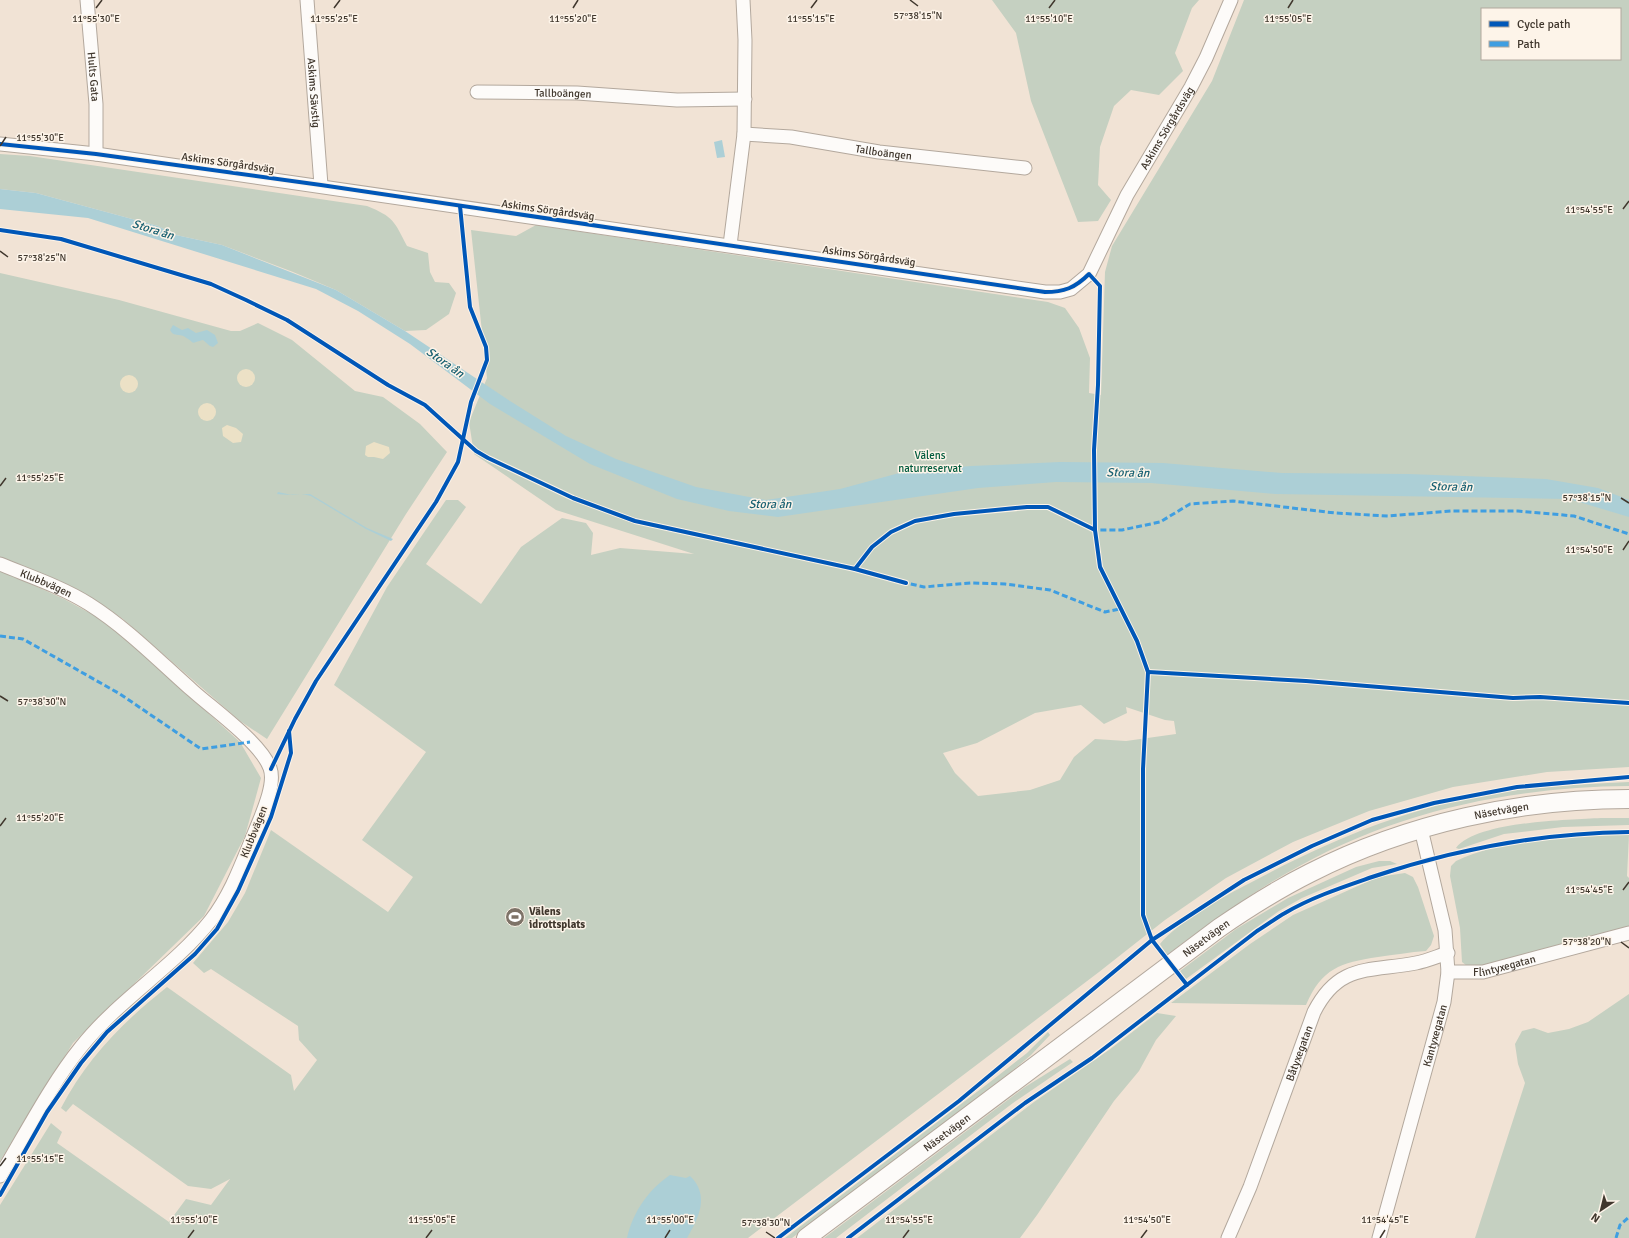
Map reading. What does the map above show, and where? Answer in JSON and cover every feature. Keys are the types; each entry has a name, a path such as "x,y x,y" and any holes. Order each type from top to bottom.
{"street":[{"name":"Hults Gata","path":"87,0 96,104 96,154"},
{"name":"Askims Sävstig","path":"307,0 321,185"},
{"path":"730,245 744,134 745,40 743,0"},
{"name":"Askims Sörgårdsväg","path":"0,144 96,154 321,185 431,203 730,245 1045,292 1060,292 1071,288 1089,274 1127,195 1191,87 1206,58 1231,0"},
{"name":"Tallboängen","path":"477,92 577,93 677,100 745,98"},
{"name":"Tallboängen","path":"744,134 792,137 880,152 1025,168"},
{"name":"Klubbvägen","path":"0,564 55,587 87,603 114,621 250,742 271,769 270,786 265,809 232,887 221,906 210,921 183,950 126,1000 80,1047 0,1176"},
{"name":"Näsetvägen","path":"806,1238 1219,928 1265,897 1310,873 1358,852 1421,829 1473,816 1528,805 1629,799"},
{"name":"Kantyxegatan","path":"1379,1238 1444,1002 1448,972 1448,953 1441,907 1421,829"},
{"name":"Flintyxegatan","path":"1448,972 1483,972 1629,933"},
{"name":"Båtyxegatan","path":"1228,1238 1250,1187 1314,1012 1322,996 1333,984 1344,976 1363,970 1417,963 1448,953"}],"green space":[{"path":"992,0 1199,0 1192,8 1175,53 1183,71 1159,95 1131,90 1114,106 1100,147 1098,185 1111,200 1098,221 1078,222 1031,101 1016,33"},
{"name":"Välens naturreservat","path":"1244,0 1629,0 1629,767 1547,772 1453,787 1369,811 1293,842 1226,878 1165,920 1099,972 748,1238 0,1238 0,1205 51,1123 62,1132 57,1143 169,1222 186,1199 211,1205 230,1179 211,1189 188,1186 73,1104 66,1112 61,1108 82,1073 107,1042 121,1027 167,987 291,1075 294,1091 317,1060 299,1040 298,1026 211,969 204,973 193,963 228,922 245,893 271,830 388,912 413,877 362,840 426,752 334,685 387,587 446,500 458,500 466,507 426,564 481,604 521,547 562,518 586,523 593,533 591,555 620,548 694,554 556,510 474,454 469,422 487,378 471,230 516,236 536,225 1048,302 1065,308 1079,328 1090,358 1089,393 1101,395 1105,272 1112,246 1212,81","holes":["1081,705 1104,724 1127,713 1126,707 1165,720 1174,721 1176,734 1126,741 1095,739 1074,757 1060,780 1030,790 978,796 955,773 943,753 977,743 1035,713"]},
{"path":"0,154 30,156 367,206 383,213 396,225 407,246 428,253 430,272 435,282 449,283 456,293 449,314 426,330 405,331 336,290 222,245 176,235 158,226 36,193 0,189"},
{"path":"0,273 119,300 231,331 240,331 258,323 292,340 355,391 383,397 420,424 447,452 406,514 267,739 240,721 123,619 95,600 58,581 0,557"},
{"path":"0,570 64,599 110,624 240,742 261,778 245,836 204,916 73,1043 0,1161"},
{"path":"1629,782 1629,786 1540,791 1495,798 1452,807 1409,819 1367,834 1327,852 1287,873 1241,902 1167,955 1160,944 1190,918 1239,888 1309,853 1400,817 1463,799 1496,793 1546,787"},
{"path":"1629,818 1629,825 1563,827 1504,834 1459,849 1456,848 1467,839 1483,832 1502,827 1546,821"},
{"path":"1629,835 1627,876 1629,878 1629,926 1618,932 1483,967 1467,966 1462,962 1460,928 1450,876 1451,866 1456,861 1493,848 1532,840"},
{"path":"1379,861 1390,861 1397,864 1372,868 1302,898 1279,911 1186,979 1180,971 1236,929 1288,898 1356,867"},
{"path":"1405,873 1413,877 1418,887 1434,936 1431,945 1426,951 1365,959 1334,969 1319,983 1306,1005 1171,1003 1250,944 1293,915 1378,877"},
{"path":"1629,994 1629,1238 1475,1238 1525,1083 1518,1064 1515,1044 1522,1031 1534,1028 1548,1033 1569,1029 1588,1022"},
{"path":"1157,1013 1176,1016 1156,1040 1139,1071 1114,1101 1020,1238 857,1238 1034,1102 1109,1050"},
{"path":"1048,1032 1050,1035 1031,1055 1012,1071 792,1238 785,1238 990,1082 1027,1053"},
{"path":"1070,1059 1073,1062 1013,1103 836,1238 824,1238 1025,1087"}],"sand":[{"path":"246,369 252,372 255,378 252,384 246,387 240,384 237,378 240,372"},
{"path":"129,375 135,378 138,384 135,390 129,393 123,390 120,384 123,378"},
{"path":"203,403 211,403 216,408 214,419 211,421 203,421 198,416 198,408"},
{"path":"227,425 236,428 243,434 241,442 233,443 223,436 222,428"},
{"path":"374,442 389,447 390,453 383,459 368,457 365,455 366,446"}],"water":[{"path":"722,140 725,157 717,158 714,142"},
{"name":"Stora ån","path":"0,189 36,193 158,226 176,235 222,245 336,290 405,331 507,399 566,436 616,459 696,487 766,500 840,489 903,472 971,466 1060,462 1163,463 1282,473 1408,474 1546,479 1598,488 1629,500 1629,517 1569,499 1275,494 1151,483 1056,482 978,488 778,517 729,511 677,499 590,464 490,404 410,344 358,311 316,289 88,218 0,209"},
{"path":"173,325 182,330 188,328 196,333 207,330 215,335 218,343 213,347 203,340 193,343 183,336 172,333 170,330"},
{"path":"278,492 291,495 281,495 277,494"},
{"path":"310,494 367,528 393,539 391,541 366,529 311,496 299,495"},
{"path":"670,1175 686,1178 690,1176 700,1191 701,1199 698,1215 687,1238 627,1238 633,1219 642,1202 662,1181"}],"marked path":[{"path":"1092,528 1095,530 1122,530 1160,522 1190,504 1233,501 1335,513 1388,516 1451,511 1518,511 1574,516 1629,534"},
{"path":"902,582 924,587 971,583 1005,584 1050,590 1105,612 1120,609"},
{"path":"0,636 23,639 120,694 201,749 250,742"},
{"path":"1616,1238 1620,1225 1629,1217"}],"cycle path":[{"path":"0,144 96,154 321,185 1045,292 1064,290 1074,286 1089,274 1100,286 1098,385 1094,450 1095,530 1100,567 1137,641 1148,672 1143,769 1143,915 1152,940 1187,985"},
{"path":"271,769 295,719 316,681 436,502 458,462 471,402 487,360 486,347 470,307 460,206"},
{"path":"0,230 61,239 211,284 246,300 287,320 388,385 425,405 476,451 573,498 635,521 855,569 906,583"},
{"path":"855,569 872,547 891,532 915,521 954,514 1027,507 1048,507 1095,530"},
{"path":"1148,672 1306,681 1513,698 1540,697 1629,703"},
{"path":"0,1195 47,1112 81,1063 107,1032 195,954 217,929 238,891 271,817 291,753 289,731"},
{"path":"778,1238 959,1101 1152,940 1244,880 1312,846 1372,820 1434,803 1517,787 1629,777"},
{"path":"848,1238 1025,1103 1092,1058 1257,931 1295,907 1372,877 1435,858 1499,844 1531,839 1596,833 1629,832"}],"place":[{"name":"Välens idrottsplats","path":"515,917"}]}
